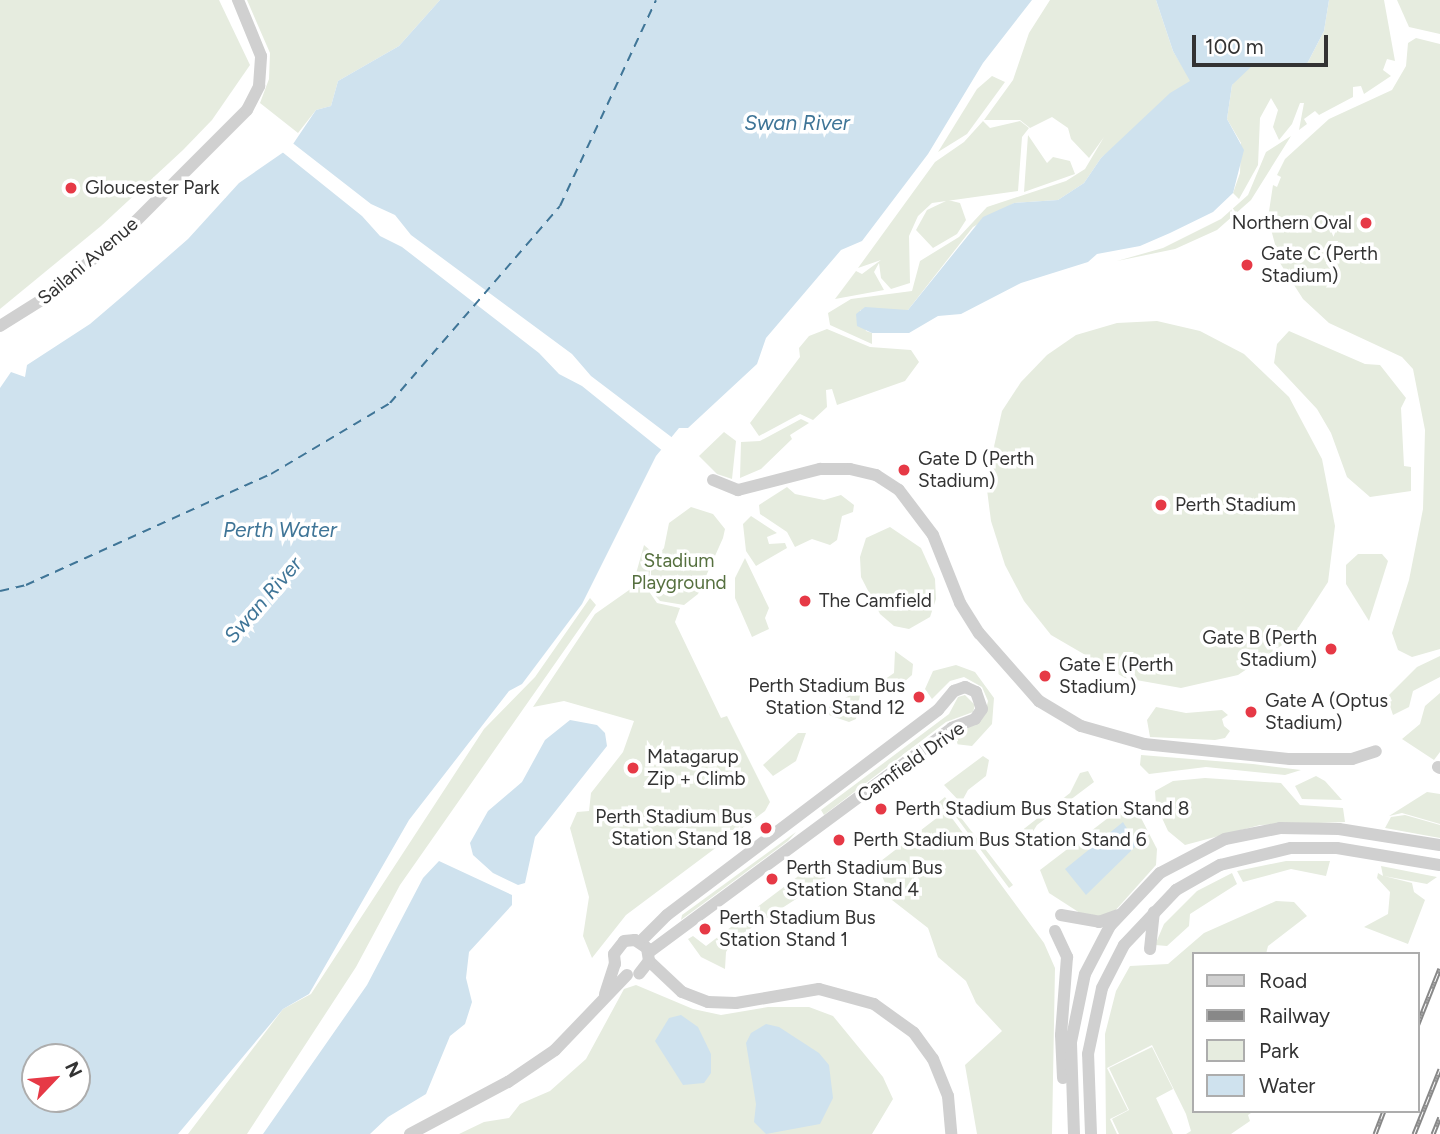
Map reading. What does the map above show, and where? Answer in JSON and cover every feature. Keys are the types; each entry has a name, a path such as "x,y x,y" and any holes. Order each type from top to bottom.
{"street":[{"name":"Sailani Avenue","path":"0,326 67,281 226,134 247,110 259,86 261,56 238,0"},
{"path":"712,480 738,490 820,469 850,469 876,475 899,490 933,535 960,603 987,644 1039,701 1082,726 1144,744 1290,759 1352,759 1376,751"},
{"name":"Camfield Drive","path":"965,687 980,697 982,709 975,719 953,728 646,952 667,915 938,710 954,691 965,687"},
{"path":"1074,1134 1070,1073 1075,1008 1093,956 1118,915 1160,873 1207,846 1280,828 1339,829 1440,845"},
{"path":"1091,1134 1088,1054 1098,999 1123,947 1155,908 1188,882 1244,857 1291,848 1337,848 1437,865"},
{"path":"1150,950 1149,934 1155,908"},
{"path":"1061,915 1099,922 1118,915"},
{"path":"1055,931 1067,957 1061,1035 1066,1134"},
{"path":"604,995 620,944 646,952 672,984"},
{"path":"410,1134 532,1067 555,1050 604,995 633,974 646,952"},
{"path":"615,964 633,974 672,984 695,998 722,1004 819,989 874,1004 914,1033 933,1059 948,1096 951,1134"}],"green space":[{"name":"Gloucester Park","path":"0,0 219,0 250,65 212,120 183,150 101,226 0,309"},
{"path":"247,0 440,0 399,46 338,81 331,106 316,110 298,133 260,103 269,79 270,53"},
{"path":"1050,0 1156,0 1173,51 1191,81 1101,158 1084,183 1058,200 1014,203 973,227 908,310 860,310 866,331 872,333 872,344 830,325 828,313 851,299 912,291 920,261 959,237 987,207 1066,181 1085,169 1104,137 1089,158 1071,139 1068,128 1052,117 1030,128 1020,120 984,120 1013,80 1029,33"},
{"path":"1329,0 1384,0 1395,61 1387,59 1383,70 1391,76 1364,94 1361,86 1353,87 1353,97 1319,115 1315,111 1304,119 1307,124 1299,130 1304,103 1300,103 1292,124 1279,140 1273,127 1278,110 1271,98 1260,118 1258,165 1239,199 1233,193 1240,173 1241,143 1227,119 1232,85 1245,68 1253,65 1308,62 1324,31"},
{"path":"1397,0 1440,0 1440,34 1409,27"},
{"name":"Northern Oval","path":"1416,38 1440,44 1440,649 1412,657 1398,650 1392,633 1409,580 1423,509 1425,430 1413,369 1402,357 1329,323 1303,299 1280,263 1268,218 1273,185 1277,187 1281,177 1277,175 1285,159 1329,119 1392,90 1406,66 1408,43"},
{"path":"992,76 1005,82 967,134 938,152 977,89"},
{"path":"983,121 990,128 1020,121 1029,128 1022,137 1018,191 932,203 918,216 909,236 910,283 891,289 881,278 879,263 874,272 884,290 835,299 856,271 862,274 881,260 858,268 935,162 964,142"},
{"path":"1028,135 1047,163 1053,157 1070,161 1075,174 1024,192"},
{"path":"1291,136 1251,200 1217,230 1175,249 1117,261 1163,248 1221,219 1248,195 1266,152"},
{"path":"948,200 960,203 966,220 957,234 933,248 916,230 927,210"},
{"name":"Perth Stadium","path":"1157,321 1200,331 1244,354 1289,397 1322,459 1335,526 1328,582 1291,639 1238,675 1181,688 1125,678 1051,635 1024,601 1005,565 991,521 986,482 1002,411 1021,382 1047,355 1076,335 1117,323"},
{"path":"827,329 870,347 911,350 919,362 905,381 837,405 832,389 826,390 827,407 813,420 800,414 759,436 750,423 800,357 799,348 809,336"},
{"path":"1289,331 1365,364 1380,365 1406,398 1401,408 1404,466 1411,467 1411,491 1370,497 1347,477 1331,433 1317,409 1274,363 1277,344"},
{"path":"801,419 809,423 790,435 792,439 761,469 740,478 741,442 760,441"},
{"path":"724,432 736,441 732,479 717,474 699,456"},
{"path":"787,487 795,494 824,500 841,495 854,505 853,512 842,516 837,540 830,545 812,539 795,547 787,532 760,514 759,505"},
{"name":"Stadium Playground","path":"691,507 713,514 725,529 723,538 698,594 684,605 660,601 651,591 651,564 664,548 669,523"},
{"path":"751,516 777,533 767,537 769,544 785,543 787,548 756,566 746,551 743,524"},
{"path":"890,527 921,548 935,579 936,599 930,617 909,629 894,626 880,614 861,577 860,557 866,538"},
{"path":"644,545 652,552 648,590 657,603 680,608 675,622 721,718 727,716 770,802 765,811 626,915 592,958 583,936 589,897 570,828 577,812 589,811 591,793 623,752 634,721 564,701 533,707 595,614 632,588"},
{"path":"1358,554 1382,554 1388,561 1369,621 1346,584 1346,565"},
{"path":"745,558 769,608 765,618 769,629 752,637 735,598 735,578"},
{"path":"590,598 596,605 400,885 356,967 247,1134 188,1134 283,1009 311,994 484,729 535,677"},
{"path":"895,651 913,664 912,675 897,688 871,689 894,673"},
{"path":"1440,656 1440,677 1413,691 1409,707 1393,715 1387,697 1417,667"},
{"path":"956,665 975,672 994,698 992,724 972,746 955,744 951,736 985,714 988,701 982,687 964,677 950,681 932,699 925,689 933,671"},
{"path":"861,689 856,719 849,722 820,712"},
{"path":"1440,693 1440,752 1434,760 1402,739 1420,724 1425,706"},
{"path":"965,695 975,705 973,712 946,722 824,815 821,810 949,714 958,697"},
{"path":"1156,707 1186,713 1222,710 1228,715 1222,719 1224,726 1230,731 1225,738 1215,740 1150,737 1147,720"},
{"path":"798,733 806,733 796,761 773,776 763,765"},
{"path":"1141,755 1301,770 1285,775 1206,767 1149,774 1140,765"},
{"path":"983,756 989,760 986,776 968,790 961,803 944,785"},
{"path":"1088,771 1094,782 1037,825 1022,849 1013,847 1012,838 1070,793 1080,773"},
{"path":"1316,776 1325,781 1342,800 1302,799 1295,786"},
{"path":"1205,778 1281,783 1300,805 1343,808 1345,822 1260,825 1185,845 1168,831 1156,805 1155,791 1173,781"},
{"path":"1427,792 1440,794 1440,824 1402,813 1389,816"},
{"path":"945,797 1013,885 1009,888 948,806 946,810 1044,943 1055,968 1052,1134 977,1134 965,1065 1002,1031 976,1003 966,981 938,957 928,928 892,900 877,864 938,817 939,802"},
{"path":"1125,805 1139,814 1157,849 1156,865 1114,912 1105,917 1080,913 1049,893 1040,870"},
{"path":"1405,815 1440,825 1440,838 1385,828 1391,817"},
{"path":"796,832 788,841 681,920 682,915"},
{"path":"1286,861 1330,861 1326,876 1291,869 1243,882 1237,871"},
{"path":"817,862 832,862 824,881 734,939 726,952 725,969 701,957 688,939 693,936 706,946"},
{"path":"1381,866 1437,877 1427,884 1384,876 1412,883 1414,892 1425,900 1408,944 1364,927 1388,914 1390,892 1377,878 1378,873 1383,876"},
{"path":"1232,873 1237,884 1190,914 1189,926 1167,946 1155,945 1164,924 1197,891"},
{"path":"1276,901 1294,902 1307,916 1268,946 1266,952 1192,952 1192,1113 1251,1113 1248,1115 1250,1121 1231,1134 1186,1134 1191,1131 1186,1114 1152,1045 1107,1068 1128,1110 1110,1119 1117,1134 1106,1134 1105,1034 1116,991 1130,966 1168,964 1204,933"},
{"path":"636,985 693,1009 721,1015 768,1007 809,1007 833,1016 883,1077 893,1099 872,1134 459,1134 484,1122 509,1118 520,1104 550,1091 586,1059 624,989"},
{"path":"1152,1047 1173,1089 1156,1098 1173,1134 1119,1134 1112,1119 1129,1110 1109,1068"}],"water":[{"name":"Perth Water","path":"440,0 1032,0 983,63 928,154 862,241 841,250 766,338 757,364 688,428 679,428 656,456 582,604 522,684 509,691 409,820 309,994 283,1009 178,1134 0,1134 0,388 11,372 25,377 27,365 90,324 188,239 239,183 291,147 316,110 331,106 338,81 399,46"},
{"path":"1156,0 1329,0 1324,31 1308,62 1299,67 1253,65 1232,85 1227,119 1244,150 1233,193 1213,212 1140,246 1097,254 1088,262 1021,283 961,314 938,316 909,333 872,333 857,326 856,314 865,307 908,310 983,217 1014,203 1058,200 1084,183 1101,158 1170,93 1190,81 1173,51"},
{"path":"570,720 597,725 605,733 607,746 535,837 525,883 518,885 493,873 473,855 470,843 488,811 522,782 545,740"},
{"path":"1123,822 1137,845 1086,895 1065,869"},
{"path":"439,861 512,895 512,905 469,952 466,978 472,1002 465,1024 450,1036 426,1094 388,1117 370,1134 263,1134 367,985 423,878"},
{"path":"681,1015 698,1027 711,1054 711,1073 704,1083 683,1085 655,1041 669,1018"},
{"path":"766,1024 779,1027 819,1053 829,1065 833,1098 820,1124 766,1134 754,1122 756,1104 746,1043 751,1033"}],"pier":[{"path":"290,141 371,204 395,215 411,235 572,354 591,376 674,439 664,452 582,386 559,374 539,353 402,247 380,236 362,216 281,151"}],"ferry route":[{"path":"0,591 26,585 271,474 390,403 560,206 656,0"}],"railway":[{"path":"1419,1021 1440,968"},
{"path":"1414,1134 1440,1069"},
{"path":"1375,1134 1383,1113"},
{"path":"1433,1134 1440,1117"}],"place":[{"name":"Gloucester Park","path":"71,188"},
{"name":"Northern Oval","path":"1366,223"},
{"name":"Gate C (Perth Stadium)","path":"1247,265"},
{"name":"Gate D (Perth Stadium)","path":"904,470"},
{"name":"Perth Stadium","path":"1161,505"},
{"name":"The Camfield","path":"805,601"},
{"name":"Gate B (Perth Stadium)","path":"1331,649"},
{"name":"Gate E (Perth Stadium)","path":"1045,676"},
{"name":"Perth Stadium Bus Station Stand 12","path":"919,697"},
{"name":"Gate A (Optus Stadium)","path":"1251,712"},
{"name":"Matagarup Zip + Climb","path":"633,768"},
{"name":"Perth Stadium Bus Station Stand 8","path":"881,809"},
{"name":"Perth Stadium Bus Station Stand 18","path":"766,828"},
{"name":"Perth Stadium Bus Station Stand 6","path":"839,840"},
{"name":"Perth Stadium Bus Station Stand 4","path":"772,879"},
{"name":"Perth Stadium Bus Station Stand 1","path":"705,929"}],"water label":[{"name":"Swan River","path":"797,123"},
{"name":"Swan River","path":"263,600"}]}
